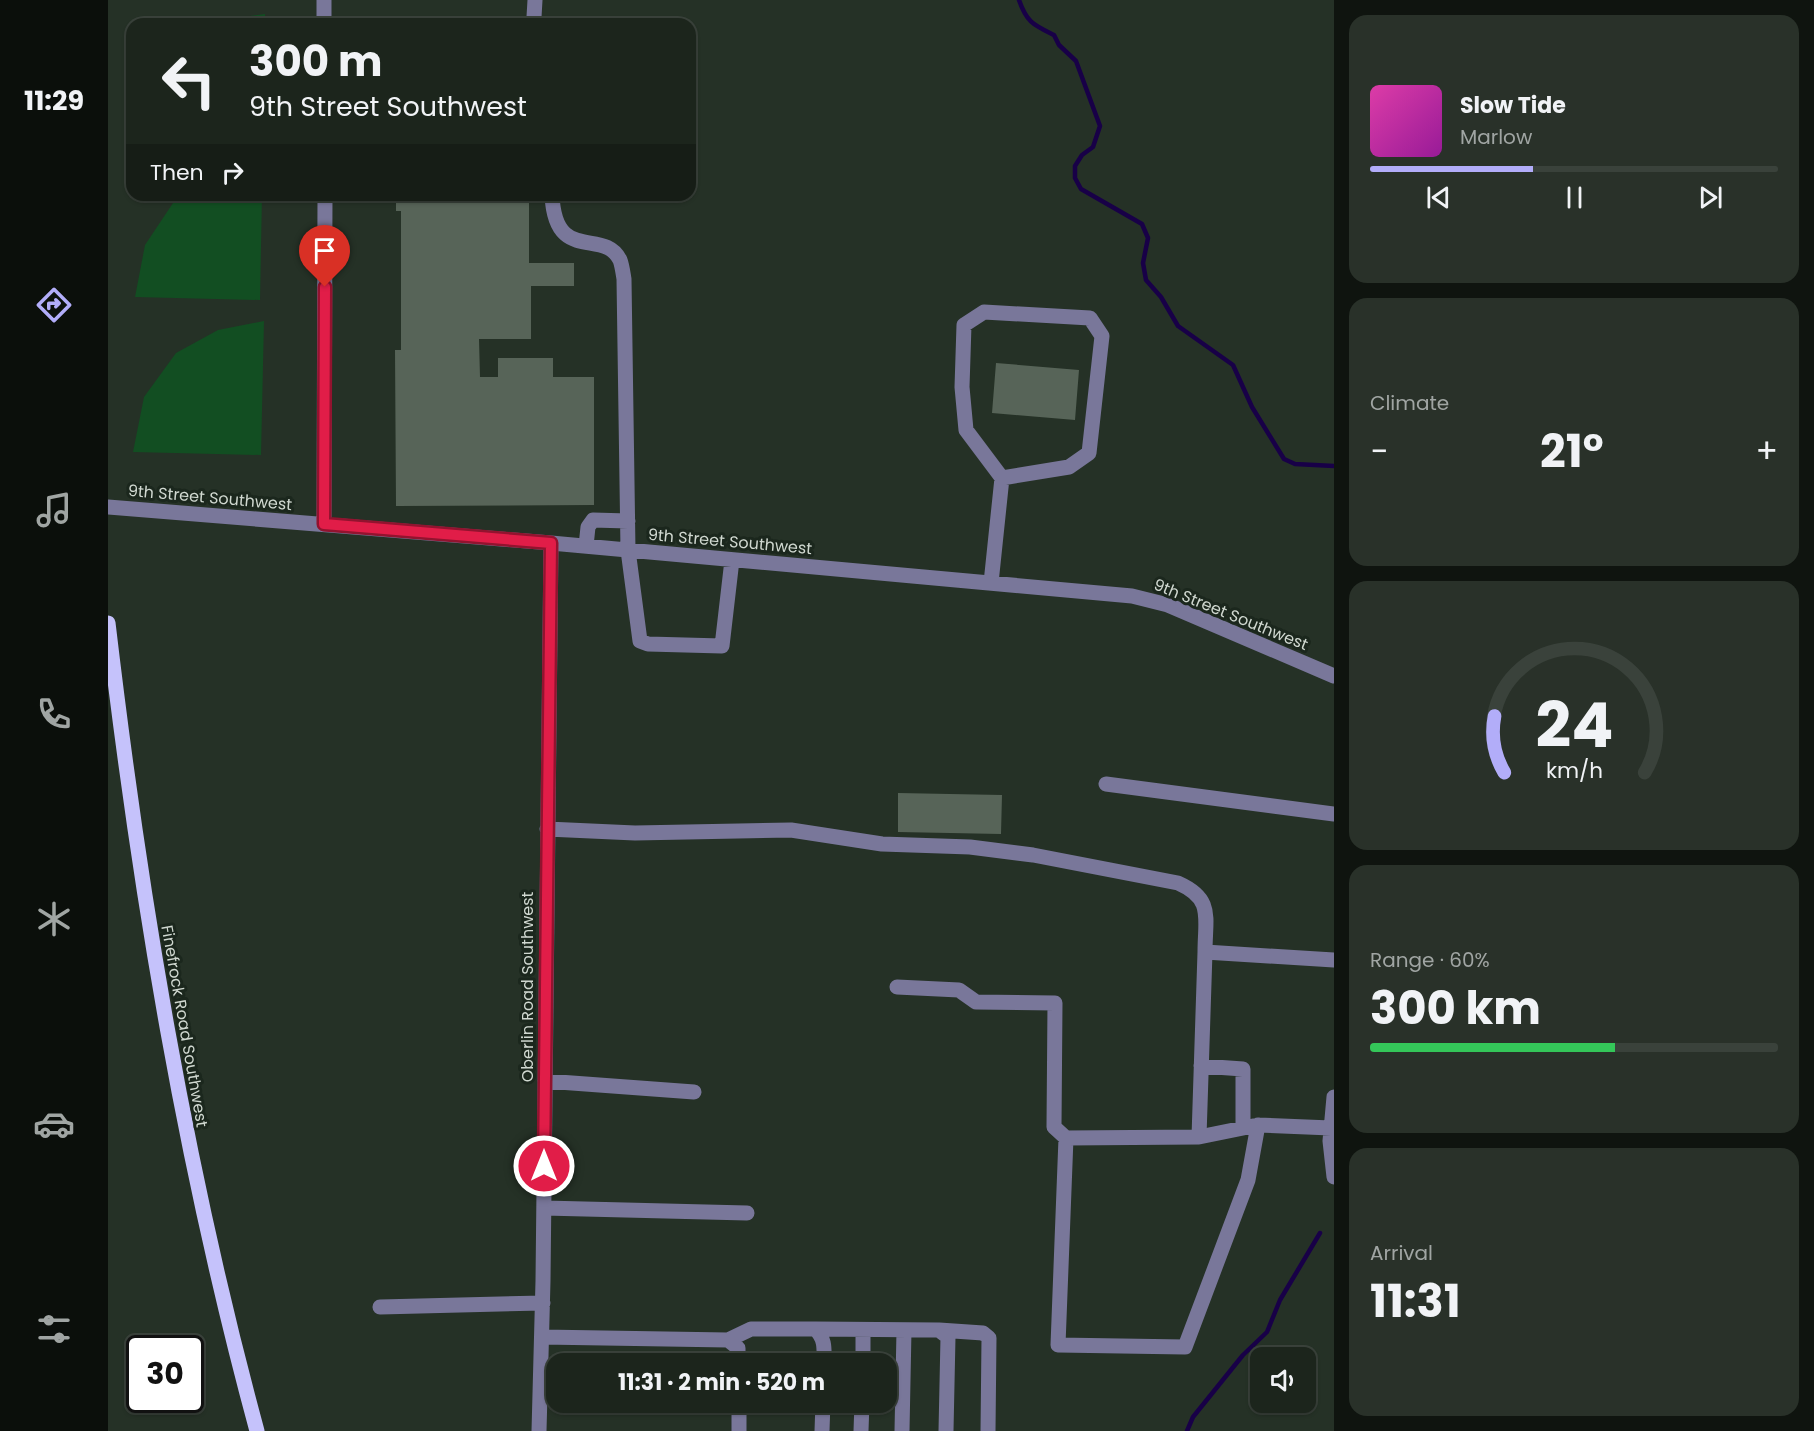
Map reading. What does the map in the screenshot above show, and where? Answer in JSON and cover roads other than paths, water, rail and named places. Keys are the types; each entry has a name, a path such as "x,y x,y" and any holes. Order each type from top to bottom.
{"main road":[{"name":"Finefrock Road Southwest","path":"108,623 140,870 175,1078 222,1294 257,1431"}],"street":[{"path":"324,0 324,18"},
{"path":"535,0 536,18"},
{"path":"324,524 325,201"},
{"path":"552,201 552,211 557,227 569,238 608,249 619,259 624,279 628,550 640,642 722,646 732,560"},
{"path":"991,583 1002,478 966,430 962,387 964,325 984,312 1090,318 1102,336 1089,453 1069,467 1002,478"},
{"name":"9th Street Southwest","path":"108,507 586,546 1150,599 1334,676"},
{"path":"586,546 588,527 593,520 628,521"},
{"name":"Oberlin Road Southwest","path":"539,1431 543,1303 551,543"},
{"path":"1106,784 1334,814"},
{"path":"547,829 635,833 791,830 882,844 970,847 1033,855 1178,883 1195,891 1205,906 1199,1137"},
{"path":"1205,952 1334,960"},
{"path":"897,987 959,990 976,1002 1055,1003 1054,1127 1066,1138 1199,1137 1250,1126 1331,1128"},
{"path":"1066,1138 1058,1345 1185,1347 1248,1180 1250,1126 1243,1069 1201,1066"},
{"path":"545,1081 694,1092"},
{"path":"1334,1097 1331,1128 1334,1177"},
{"path":"544,1208 747,1213"},
{"path":"380,1307 543,1303"},
{"path":"542,1336 728,1340 751,1329 939,1330 983,1333 989,1338 988,1431"},
{"path":"815,1329 822,1335 824,1353"},
{"path":"863,1330 863,1353"},
{"path":"902,1431 904,1330"},
{"path":"939,1330 948,1337 946,1431"},
{"path":"728,1340 738,1348 738,1353"},
{"path":"739,1413 740,1431"},
{"path":"822,1431 823,1413"},
{"path":"861,1431 862,1413"}],"waterway":[{"path":"1019,0 1028,19 1054,35 1059,45 1076,61 1100,126 1093,147 1082,155 1075,166 1075,178 1081,189 1142,224 1148,238 1143,263 1146,280 1161,297 1178,326 1233,365 1252,407 1284,459 1295,464 1334,466"},
{"path":"1187,1431 1193,1417 1243,1355 1267,1332 1280,1300 1320,1233"}]}
